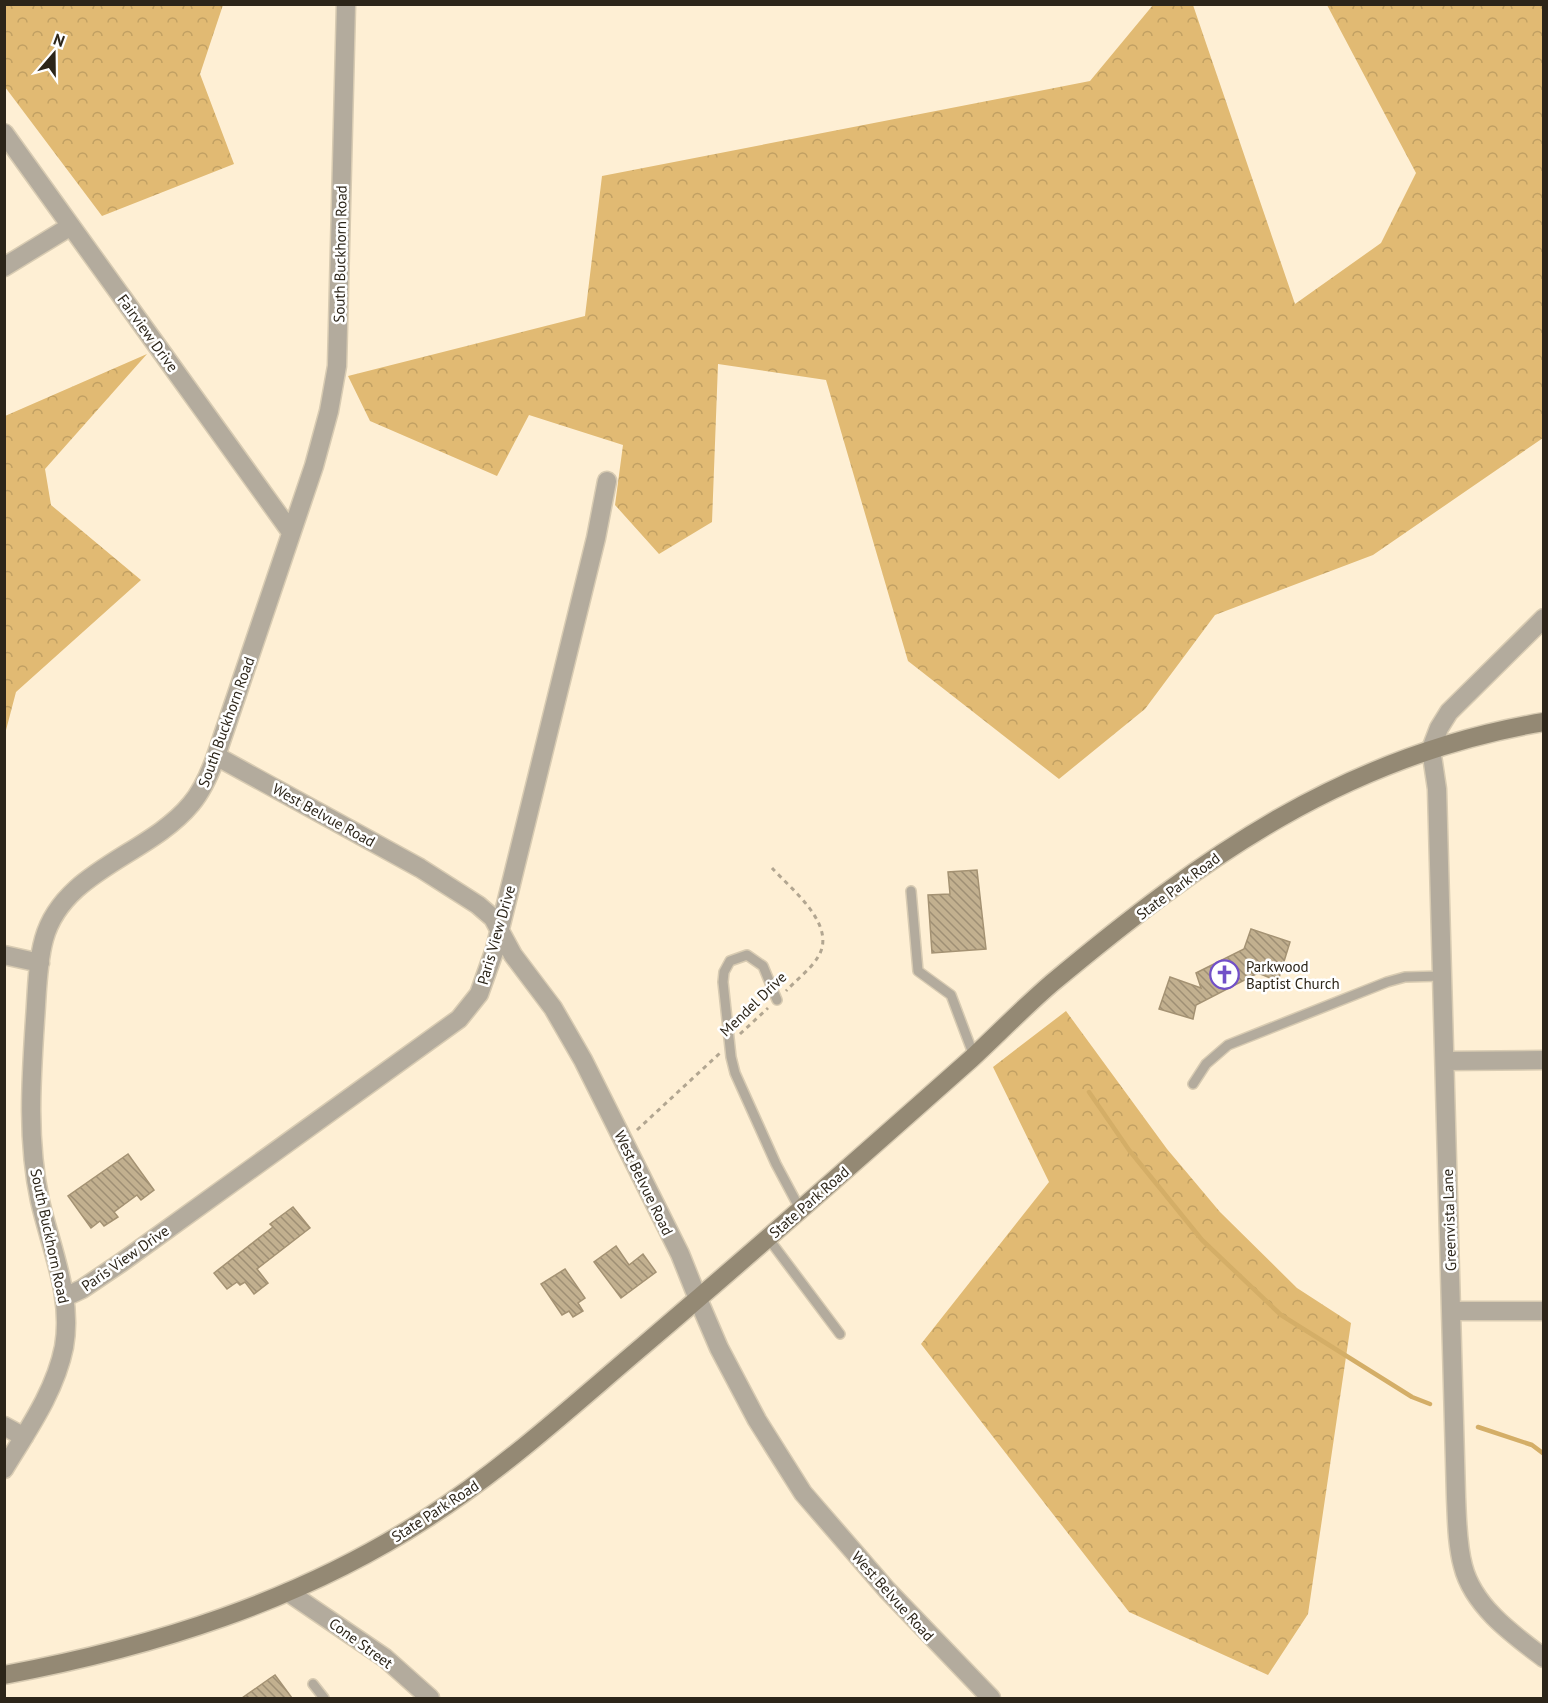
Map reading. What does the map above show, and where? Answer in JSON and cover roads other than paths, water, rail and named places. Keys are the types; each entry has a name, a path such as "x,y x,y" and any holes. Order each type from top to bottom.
{"main road":[{"name":"State Park Road","path":"4,1675 154,1640 200,1626 288,1592 389,1541 468,1490 528,1444 768,1238 974,1056 1050,985 1190,875 1244,837 1334,789 1431,748 1494,730 1544,722"}],"street":[{"name":"South Buckhorn Road","path":"4,1469 46,1397 60,1363 66,1333 65,1297 41,1202 32,1142 31,1081 40,963 50,921 61,903 79,886 152,839 179,817 201,790 216,756 320,444 337,366 346,4"},
{"name":"Fairview Drive","path":"4,134 291,532"},
{"path":"4,267 71,226"},
{"name":"Paris View Drive","path":"65,1297 82,1289 122,1262 459,1019 479,994 500,927 608,481"},
{"path":"1431,748 1449,712 1544,618"},
{"name":"Greenvista Lane","path":"1431,748 1437,789 1456,1497 1463,1568 1482,1604 1544,1658"},
{"name":"West Belvue Road","path":"216,756 420,868 478,905 500,927 513,954 553,1008 624,1140 719,1348 757,1420 803,1493 895,1598 991,1698"},
{"path":"4,955 40,963"},
{"path":"1445,1061 1544,1060"},
{"path":"1452,1311 1544,1311"},
{"path":"4,1426 24,1437"},
{"name":"Cone Street","path":"288,1592 385,1658 430,1698"}],"lane":[{"path":"911,891 918,971 951,995 974,1056"},
{"path":"777,1000 760,961 747,955 730,961 723,982 729,1044 740,1085 763,1130 776,1164 800,1209"},
{"path":"1192,1084 1206,1064 1228,1045 1387,982 1406,977 1442,976"},
{"path":"768,1238 840,1334"},
{"path":"313,1684 324,1698"}],"waterway":[{"path":"1089,1092 1129,1150 1202,1240 1281,1315 1412,1397 1430,1404"},
{"path":"1478,1427 1532,1445 1544,1454"}],"place":[{"name":"Parkwood Baptist Church","path":"1225,975"}]}
